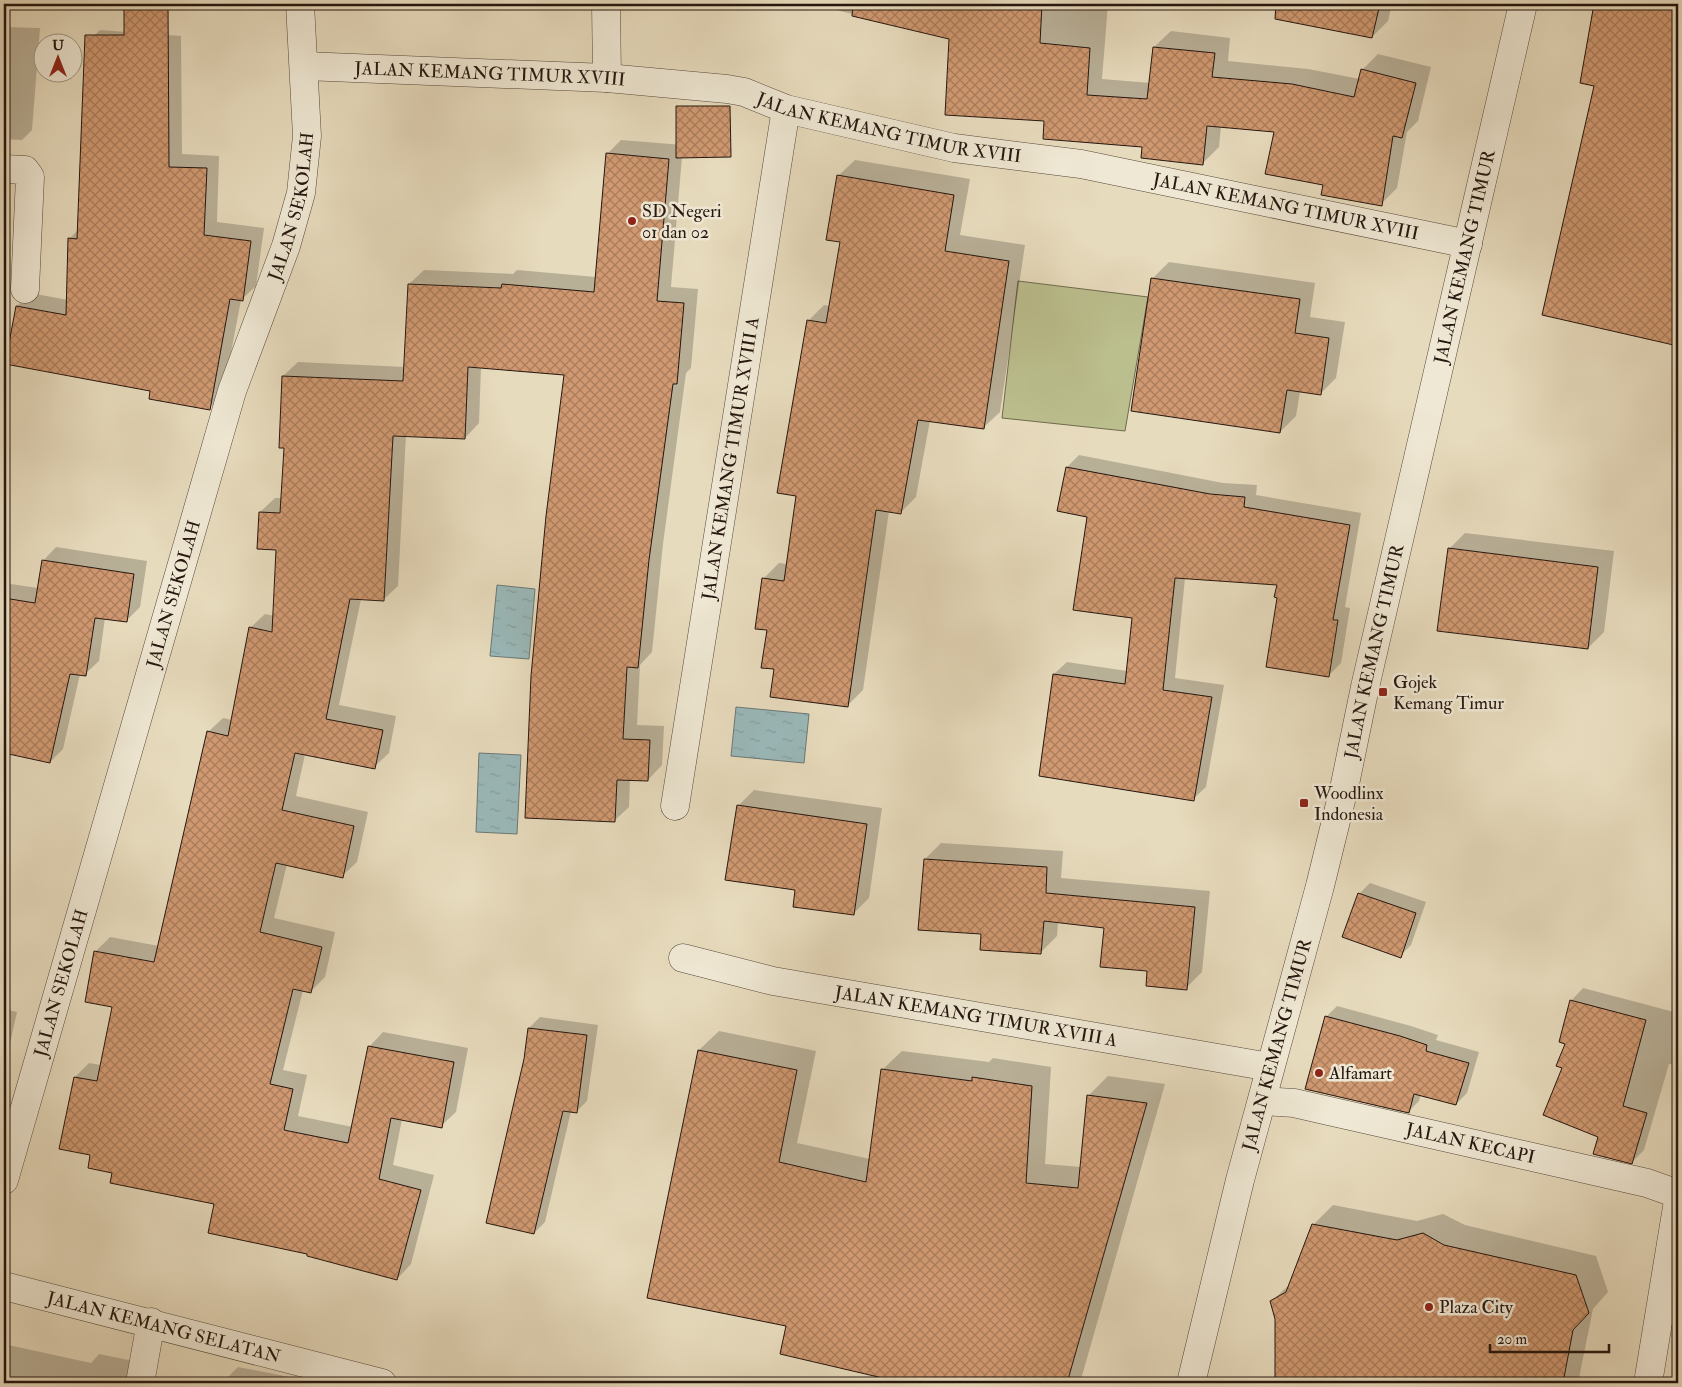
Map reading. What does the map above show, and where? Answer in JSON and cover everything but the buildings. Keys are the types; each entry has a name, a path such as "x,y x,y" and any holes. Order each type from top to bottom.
{"street":[{"name":"JALAN SEKOLAH","path":"4,1180 232,391 286,246 301,193 307,136 300,4"},
{"path":"606,4 607,78"},
{"name":"JALAN KEMANG TIMUR","path":"1191,1383 1240,1180 1263,1102 1270,1068 1320,886 1345,784 1365,687 1523,4"},
{"name":"JALAN KEMANG TIMUR XVIII","path":"304,66 607,78 727,89 744,92 786,109 954,148 1081,164 1468,244"},
{"name":"JALAN KEMANG TIMUR XVIII A","path":"675,806 786,109"},
{"path":"4,169 25,170 30,177 25,289"},
{"name":"JALAN KEMANG TIMUR XVIII A","path":"683,958 773,981 1270,1068"},
{"name":"JALAN KECAPI","path":"1263,1102 1294,1103 1647,1183 1678,1194"},
{"path":"1648,1383 1678,1201"},
{"name":"JALAN KEMANG SELATAN","path":"4,1286 151,1322 382,1383"},
{"path":"140,1383 151,1322"}],"green space":[{"path":"1018,281 1148,297 1125,431 1002,418"}],"water":[{"path":"497,585 535,589 529,659 490,656"},
{"path":"736,707 809,714 804,763 731,756"},
{"path":"479,753 521,755 517,834 476,832"}],"place":[{"name":"SD Negeri 01 dan 02","path":"632,221"},
{"name":"Gojek Kemang Timur","path":"1383,692"},
{"name":"Woodlinx Indonesia","path":"1304,803"},
{"name":"Alfamart","path":"1319,1073"},
{"name":"Plaza City","path":"1429,1307"}]}
